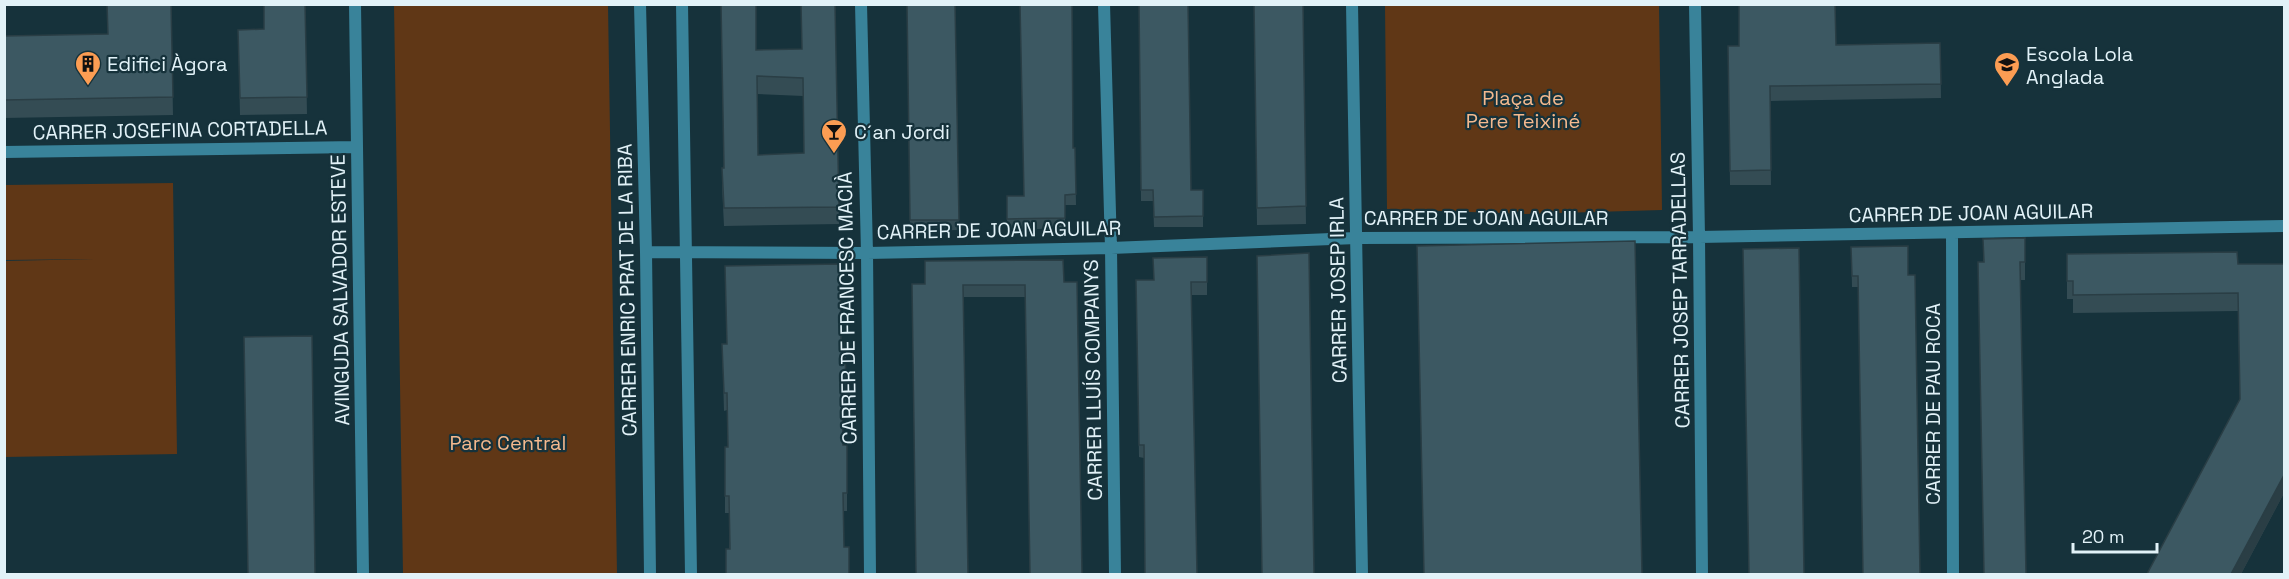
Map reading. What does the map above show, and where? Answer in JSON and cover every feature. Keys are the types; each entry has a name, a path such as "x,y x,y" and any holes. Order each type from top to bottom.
{"street":[{"name":"AVINGUDA SALVADOR ESTEVE","path":"356,4 363,574"},
{"name":"CARRER ENRIC PRAT DE LA RIBA","path":"640,4 650,574"},
{"path":"682,4 691,574"},
{"name":"CARRER DE FRANCESC MACIÀ","path":"861,4 867,253 870,574"},
{"name":"CARRER LLUÍS COMPANYS","path":"1104,4 1111,248 1115,574"},
{"name":"CARRER JOSEP IRLA","path":"1352,4 1362,574"},
{"name":"CARRER JOSEP TARRADELLAS","path":"1695,4 1700,237 1702,574"},
{"name":"CARRER JOSEFINA CORTADELLA","path":"4,152 357,147"},
{"name":"CARRER DE JOAN AGUILAR","path":"646,252 867,253 1111,248 1356,238 1700,237 2284,226"},
{"name":"CARRER DE PAU ROCA","path":"1952,233 1953,574"}],"green space":[{"name":"Parc Central","path":"394,5 608,5 617,574 403,574"},
{"name":"Plaça de Pere Teixiné","path":"1385,5 1659,5 1662,210 1525,214 1387,209"},
{"path":"173,183 177,454 5,457 5,261 94,259 5,260 5,185"}],"building":[{"name":"Edifici Àgora","path":"107,4 171,4 173,97 4,100 4,36 108,34"},
{"path":"264,4 305,4 307,97 240,98 238,30 264,29"},
{"path":"721,4 756,4 756,50 802,49 801,4 835,4 839,207 724,208 722,168 724,168","holes":["757,76 803,78 804,153 758,155"]},
{"path":"907,4 955,4 959,220 910,220"},
{"path":"1020,4 1072,4 1073,148 1075,148 1076,194 1065,195 1065,218 1007,219 1007,196 1024,196"},
{"path":"1139,4 1188,4 1191,190 1203,190 1203,216 1154,217 1153,190 1141,190"},
{"path":"1254,4 1303,4 1306,206 1257,208"},
{"path":"1739,4 1835,4 1836,45 1940,43 1941,84 1770,86 1771,170 1730,171 1728,46 1739,46"},
{"path":"2025,238 2025,262 2020,262 2026,574 1984,574 1978,262 1984,262 1983,239"},
{"path":"1635,241 1642,574 1424,574 1417,246"},
{"path":"1908,246 1908,275 1915,275 1920,574 1863,574 1858,276 1852,276 1851,247"},
{"path":"1799,248 1804,574 1749,574 1743,249"},
{"path":"2237,252 2238,264 2284,264 2284,475 2231,574 2147,574 2240,399 2238,293 2073,295 2073,281 2067,281 2067,254"},
{"path":"1309,253 1314,574 1262,574 1257,256"},
{"path":"1207,257 1207,282 1191,282 1197,574 1145,574 1144,445 1139,445 1136,280 1154,280 1153,258"},
{"path":"1063,260 1064,282 1077,282 1082,574 1030,574 1025,285 963,285 968,574 916,574 912,284 925,284 925,261"},
{"path":"840,264 841,343 845,342 846,391 842,391 843,445 847,445 847,493 843,493 844,547 849,547 849,574 726,574 726,549 730,549 729,496 725,496 725,447 728,447 727,393 724,393 722,344 727,344 725,266"},
{"path":"312,336 315,574 248,574 244,337"}],"place":[{"name":"Edifici Àgora","path":"88,87"},
{"name":"Escola Lola Anglada","path":"2007,88"},
{"name":"C´an Jordi","path":"834,155"}]}
